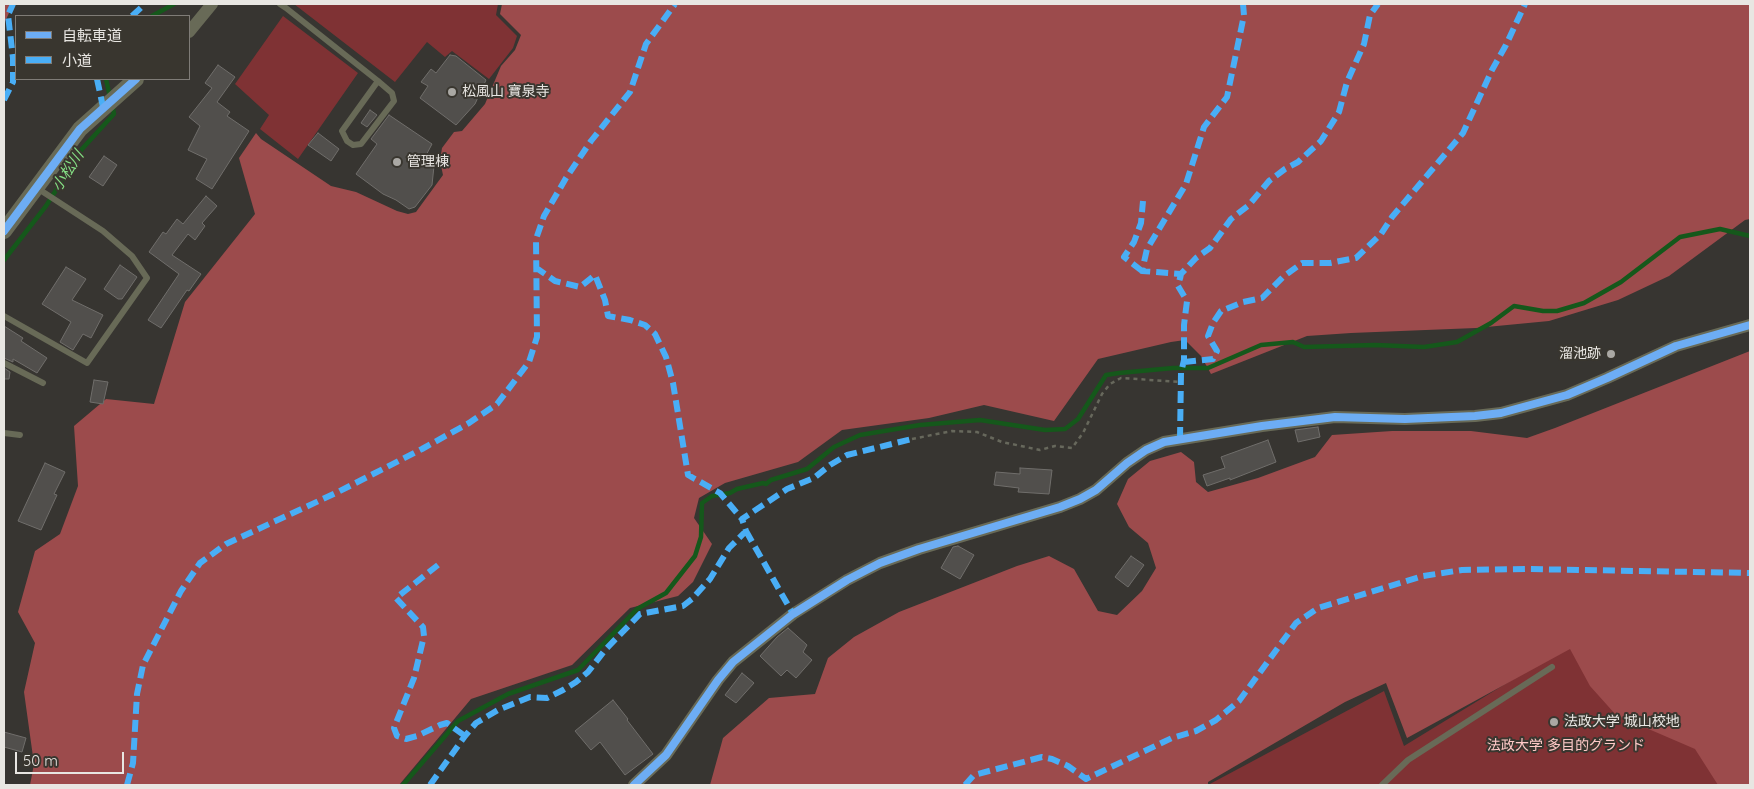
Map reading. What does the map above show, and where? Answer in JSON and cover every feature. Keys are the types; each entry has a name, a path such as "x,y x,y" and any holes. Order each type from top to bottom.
{"street":[{"path":"190,31 212,4"},
{"path":"5,228 41,190 67,144 103,107 135,80"},
{"path":"634,785 666,755 718,680 733,662 801,609 847,580 880,563 1080,498 1096,490 1127,463 1146,450 1164,442 1262,426 1335,417 1405,419 1475,416 1501,412 1567,395 1676,346 1750,325"}],"lane":[{"path":"280,4 378,81 392,92 394,101 361,144 353,145 346,142 342,132 378,81"},
{"path":"4,316 87,363 147,278 132,256 103,231 41,190"},
{"path":"4,362 43,384"},
{"path":"4,434 20,435"},
{"path":"1382,785 1408,760 1552,667"}],"path":[{"path":"912,439 952,431 977,432 1002,442 1040,450 1056,446 1072,448 1083,433 1102,394 1110,384 1121,378 1180,382"}],"green space":[{"path":"294,4 498,4 496,15 517,36 513,48 489,79 452,51 445,57 427,42 395,82"},
{"path":"283,16 358,73 298,159 260,129 269,115 235,84"},
{"name":"法政大学 城山校地","path":"1574,642 1703,742 1730,785 1208,785 1384,691 1404,746"}],"shaded area":[{"path":"4,4 13,4 4,24"},
{"path":"502,4 1750,4 1750,219 1745,220 1669,276 1618,300 1549,321 1476,328 1307,336 1211,374 1201,356 1185,340 1171,342 1098,359 1054,421 984,405 929,418 842,430 798,462 725,483 699,498 694,518 712,544 693,582 678,596 630,608 572,665 471,699 399,785 30,785 34,764 24,692 35,643 18,612 35,551 60,534 78,486 74,426 106,399 154,404 185,302 255,214 239,158 256,133 261,139 331,186 356,192 397,211 408,214 416,212 443,175 440,161 442,148 454,132 462,131 485,104 501,66 515,50 521,35 500,14"},
{"path":"1750,351 1750,785 1718,785 1695,749 1616,715 1590,686 1570,649 1407,738 1386,683 1345,702 1208,782 1208,785 710,785 723,738 769,698 815,694 828,658 854,637 899,612 1017,566 1049,556 1074,569 1098,611 1117,615 1142,591 1156,568 1148,543 1129,527 1117,504 1128,479 1150,461 1181,452 1194,462 1196,482 1208,492 1258,478 1315,457 1332,435 1392,431 1471,431 1527,438"}],"building":[{"name":"松風山 寶泉寺","path":"450,55 456,56 486,80 475,104 456,125 420,98 428,86 421,82 431,69 436,73"},
{"path":"218,65 235,77 217,102 230,112 227,116 249,131 212,189 196,179 207,159 188,150 200,126 189,117 212,88 205,83"},
{"path":"370,110 377,115 367,127 361,123"},
{"name":"管理棟","path":"389,115 432,144 424,159 434,166 432,185 415,207 409,209 383,194 356,174 377,144 371,139"},
{"path":"318,133 339,149 331,161 308,145"},
{"path":"104,156 117,165 103,186 89,177"},
{"path":"206,196 217,206 202,223 205,226 195,240 188,234 172,255 201,274 189,291 187,290 161,328 148,320 179,274 149,252 163,232 166,234 177,219 183,224"},
{"path":"120,265 137,277 122,299 118,299 104,289"},
{"path":"66,267 86,279 72,300 103,315 91,338 83,334 73,350 60,342 71,322 42,304"},
{"path":"4,326 23,338 21,341 47,358 37,373 13,359 13,362 4,358"},
{"path":"4,368 10,372 9,379 4,379"},
{"path":"94,380 108,382 103,404 90,402"},
{"path":"1318,427 1320,437 1298,442 1295,430"},
{"path":"1268,440 1276,462 1230,480 1230,478 1207,486 1203,475 1225,468 1221,457"},
{"path":"45,463 65,472 54,494 57,495 41,530 18,521"},
{"path":"1020,468 1052,470 1049,494 1018,492 1019,488 994,485 996,472 1020,474"},
{"path":"958,546 974,555 960,579 941,568 953,547"},
{"path":"1131,556 1144,565 1128,587 1115,577"},
{"path":"788,628 807,645 803,652 812,660 796,678 787,670 781,676 760,656"},
{"path":"742,673 754,683 736,703 725,695"},
{"path":"613,700 653,754 625,775 600,742 591,750 575,731"},
{"path":"4,732 26,738 22,752 4,747"}],"waterway":[{"name":"小松川","path":"154,15 174,4"},
{"name":"小松川","path":"106,80 110,97"},
{"name":"小松川","path":"4,260 46,206 82,149 114,114 112,104"},
{"path":"403,785 458,721 508,694 578,670 637,609 666,593 695,556 701,537 702,503 712,496 730,493 737,489 763,483 766,484 771,480 807,469 834,447 860,435 920,425 980,420 1045,430 1065,429 1078,419 1106,375 1173,368 1208,368 1261,345 1293,342 1304,347 1375,345 1424,347 1457,342 1491,323 1514,306 1543,311 1557,311 1584,303 1621,282 1680,237 1720,229 1750,236"}],"marked path":[{"path":"4,100 13,82 13,58 8,15 13,4"},
{"path":"133,15 145,4"},
{"path":"127,785 133,763 137,694 143,665 181,591 200,563 226,544 338,492 469,423 497,404 529,362 537,337 536,239 544,216 566,178 591,141 630,92 646,44 675,4"},
{"path":"1180,279 1181,274 1142,271 1147,249 1186,184 1204,127 1227,97 1244,15 1243,4"},
{"path":"1180,439 1181,373 1184,360 1184,325 1187,301 1178,286 1181,274 1196,258 1210,248 1231,219 1249,205 1269,181 1298,162 1321,141 1339,112 1347,82 1364,44 1370,15 1378,4"},
{"path":"1184,362 1213,359 1217,351 1208,336 1213,323 1221,311 1243,302 1262,298 1283,277 1302,263 1330,263 1356,258 1381,234 1392,217 1463,133 1525,4"},
{"path":"97,80 103,107"},
{"path":"1142,271 1124,257 1134,242 1141,223 1143,201"},
{"path":"535,267 555,281 580,287 595,275 605,300 608,316 645,325 655,334 666,357 673,383 688,475 720,493 742,519"},
{"path":"430,785 476,723 498,710 530,697 547,698 563,690 588,672 605,650 640,614 683,606 692,599 710,579 729,548 746,531 742,519 787,489 814,478 830,465 847,455 912,439"},
{"path":"746,531 793,614"},
{"path":"438,565 396,598 423,627 424,636 414,678 394,728 397,736 406,739 447,723 465,736"},
{"path":"965,785 974,775 1042,757 1068,766 1086,779 1172,738 1196,731 1216,720 1239,701 1296,623 1318,608 1423,576 1462,570 1527,569 1750,573"}],"cycle path":[{"path":"4,231 80,129 135,80"},
{"path":"634,785 666,755 718,680 733,662 793,614 847,580 880,563 919,549 1060,507 1080,499 1096,490 1127,463 1146,450 1164,442 1262,426 1335,417 1405,419 1501,413 1567,395 1676,346 1750,325"}],"place":[{"name":"松風山 寶泉寺","path":"452,92"},
{"name":"管理棟","path":"397,162"},
{"name":"溜池跡","path":"1611,354"},
{"name":"法政大学 城山校地","path":"1554,722"}],"park label":[{"name":"法政大学 多目的グランド","path":"1566,746"}]}
